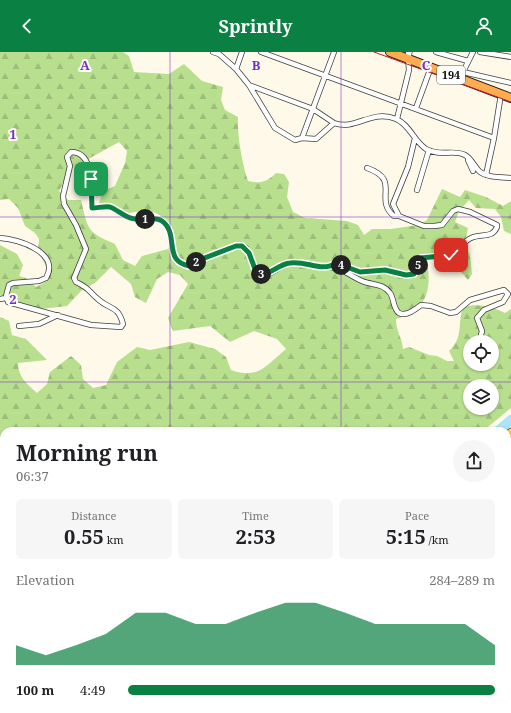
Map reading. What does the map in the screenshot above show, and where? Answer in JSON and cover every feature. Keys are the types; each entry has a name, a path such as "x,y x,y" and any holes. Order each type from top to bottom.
{"highway":[{"name":"194","path":"390,52 409,55 431,67 511,98"}],"street":[{"path":"213,52 219,54 249,85 274,128 295,140 302,138 316,139 334,123"},
{"path":"236,70 242,52"},
{"path":"261,52 400,102 494,138"},
{"path":"302,138 334,52"},
{"path":"436,52 468,61"},
{"path":"473,52 463,72 511,83"},
{"path":"480,52 511,57"},
{"path":"397,119 409,70 409,55"},
{"path":"416,108 431,67"},
{"path":"484,88 488,78"},
{"path":"249,85 313,109 334,123 347,126 381,115 397,119 429,150 446,154 456,153 465,155 479,171 486,175 511,178"},
{"path":"486,175 501,94"},
{"path":"399,216 393,204 408,166 415,138"},
{"path":"417,190 429,150"},
{"path":"0,238 21,242 36,248 43,254 49,265 49,273 46,278 39,281 13,283 9,285 7,288 6,298 8,302 91,325 121,326 123,324 121,315 116,309 99,300 91,290 76,282 74,278 86,249 76,225 64,204 63,196 70,166 67,156 71,152 76,152 81,156 89,168 92,208 109,207 133,219 154,218 162,221 169,228 175,259 181,265 190,266 194,262 236,246 246,248 255,269 264,274 271,273 289,263 340,268 362,281 383,287 391,294 396,310 399,313 404,314 421,305 431,306 450,313 456,312 470,300 504,290 508,294 503,302 484,310 477,318 482,331 481,335"},
{"path":"465,155 472,171"},
{"path":"330,267 336,263 360,272 385,270 406,275 414,274 421,258 451,255 456,253 466,240 478,236 491,235 497,227 497,225 470,212 458,209 453,211 442,225 434,226 424,226 399,216 394,216 384,204 384,178 381,174 367,168"},
{"path":"0,299 6,298"},
{"path":"19,326 39,324 58,315"}],"green space":[{"path":"0,52 123,52 129,56 134,72 169,74 184,64 202,81 223,87 221,100 225,110 238,117 240,149 248,181 260,182 270,178 276,173 284,174 289,182 287,197 293,212 305,218 347,221 358,225 364,235 372,229 391,229 418,225 427,220 442,189 460,197 465,190 486,197 503,206 511,201 511,234 504,231 501,217 495,209 476,208 469,200 459,211 455,222 468,228 465,241 470,256 472,274 468,280 460,271 459,258 427,261 429,281 425,298 415,310 396,319 403,349 409,347 429,355 437,356 447,361 454,361 449,351 457,341 463,307 474,305 484,306 505,313 511,309 511,408 488,427 0,427 0,317 9,321 12,335 26,339 47,360 18,363 21,376 37,393 47,384 50,372 71,356 81,365 83,379 93,388 106,385 117,362 137,347 150,350 189,342 215,349 226,357 231,370 241,373 255,372 262,369 286,349 277,339 254,331 230,342 210,326 173,331 168,318 188,284 180,275 168,272 157,279 146,303 135,297 131,284 111,267 95,283 81,291 67,306 32,310 15,304 0,295 0,245 17,254 23,265 19,276 26,278 36,287 47,281 49,275 38,251 39,239 35,233 25,226 18,208 9,199 0,200","holes":["119,142 127,151 125,163 115,186 103,191 99,203 122,214 148,210 160,215 172,237 168,249 142,256 135,266 123,260 115,244 93,232 87,224 81,200 68,200 59,191 72,168"]}],"waterway":[{"path":"503,427 511,420"}],"tram line":[{"path":"374,52 511,102"}],"route":[{"path":"91,179 92,208 109,207 133,219 154,218 162,221 169,228 175,259 181,265 190,266 194,262 236,246 242,246 246,248 249,253 255,269 264,274 271,273 289,263 323,267 330,267 336,263 360,272 368,273 385,270 406,275 414,274 421,258 427,256 451,255"}]}
